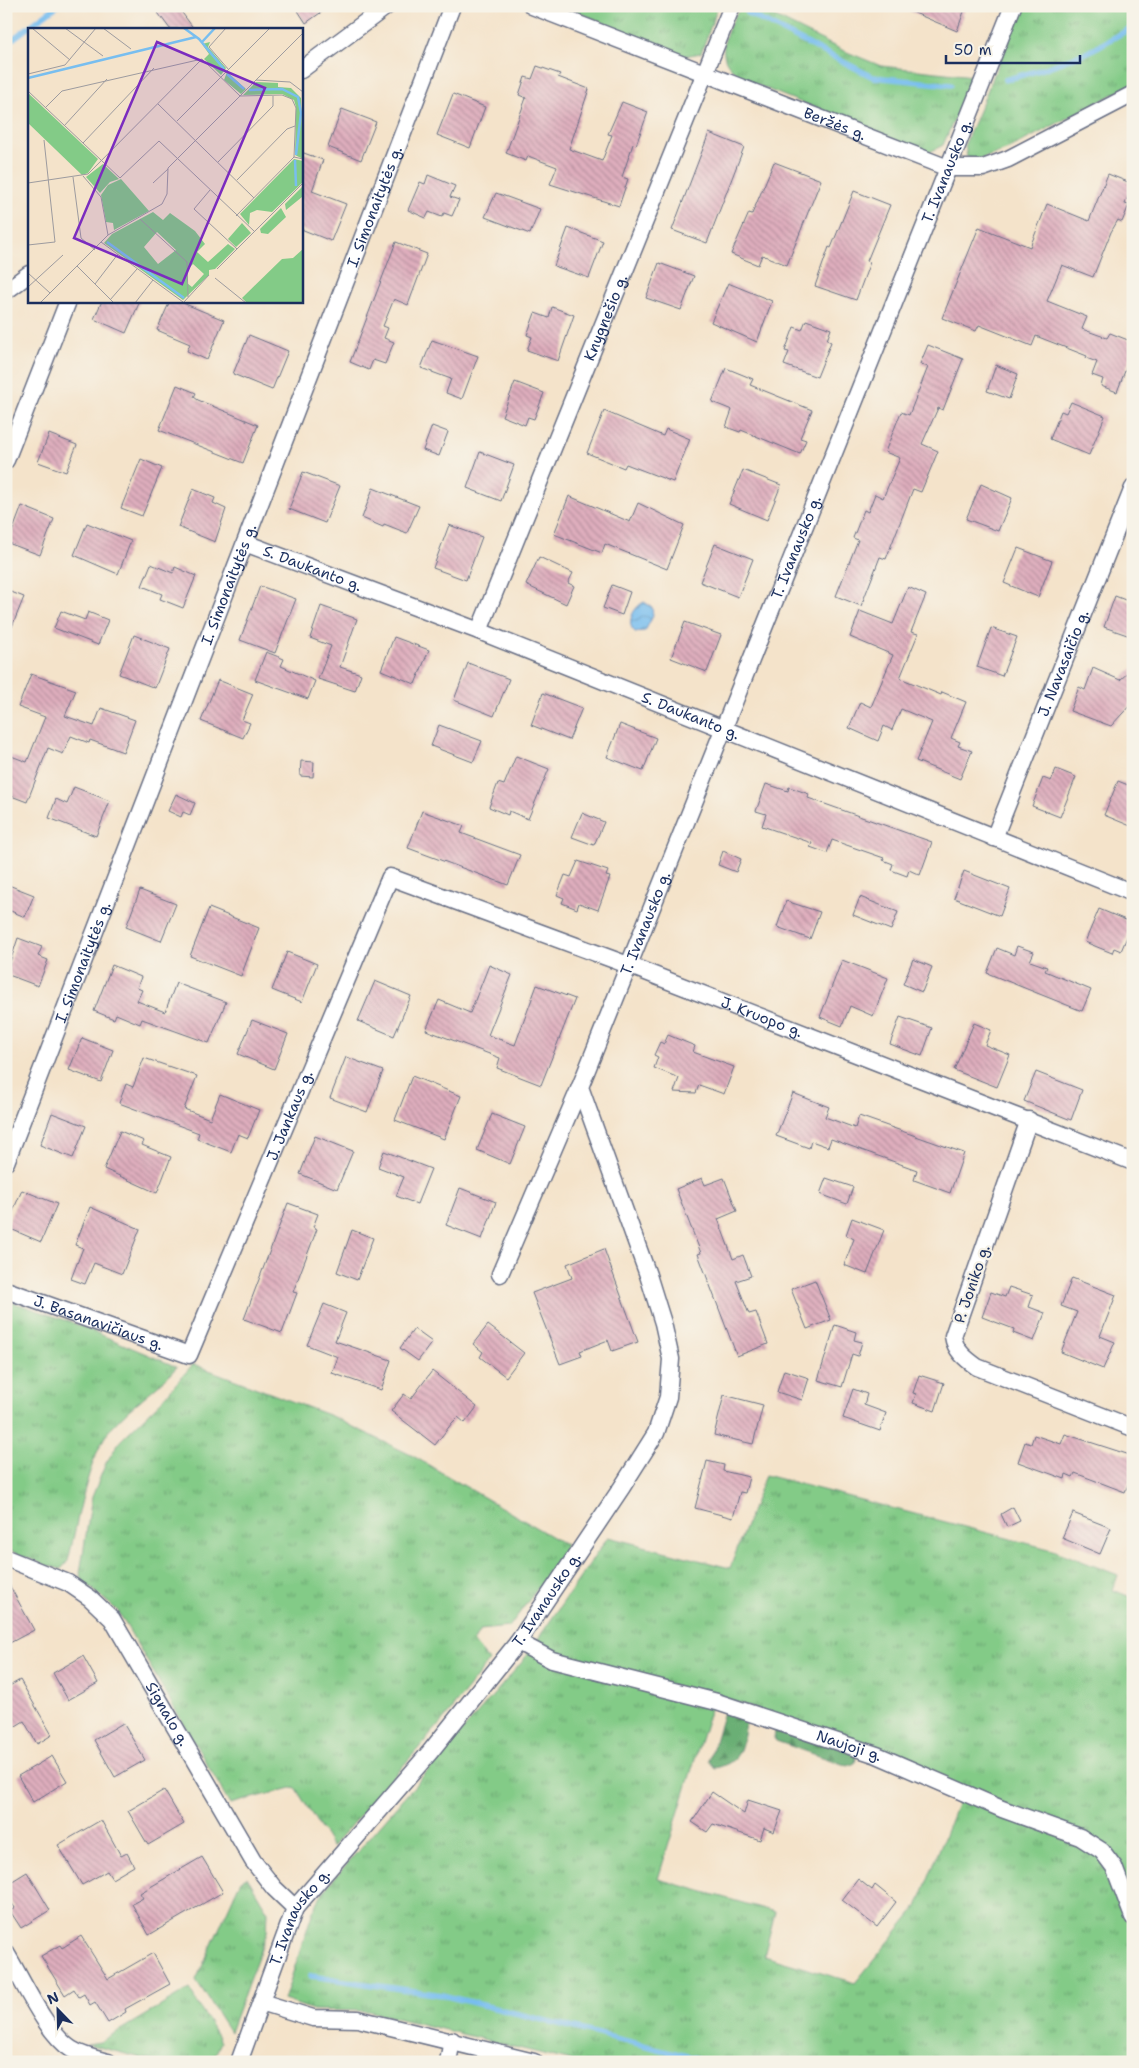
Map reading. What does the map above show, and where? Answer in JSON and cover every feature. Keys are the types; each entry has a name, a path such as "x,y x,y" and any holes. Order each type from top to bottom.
{"street":[{"path":"302,69 387,6"},
{"name":"I. Simonaitytės g.","path":"6,1162 452,6"},
{"name":"Beržės g.","path":"532,6 948,168 983,168 1008,159 1133,94"},
{"name":"Knygnešio g.","path":"479,631 732,6"},
{"name":"T. Ivanausko g.","path":"500,1274 580,1087 1012,6"},
{"path":"6,291 28,275"},
{"path":"6,460 68,302"},
{"name":"J. Navasaičio g.","path":"994,838 1133,488"},
{"name":"S. Daukanto g.","path":"245,543 479,631 1133,893"},
{"name":"J. Kruopo g.","path":"390,877 628,965 1133,1162"},
{"name":"J. Jankaus g.","path":"189,1355 390,877"},
{"name":"T. Ivanausko g.","path":"239,2062 295,1908 430,1752 518,1642 656,1433 668,1397 670,1359 663,1323 645,1266 580,1087"},
{"name":"P. Joniko g.","path":"1029,1120 954,1336 954,1343 963,1357 977,1367 1133,1428"},
{"name":"J. Basanavičiaus g.","path":"6,1290 189,1355"},
{"name":"Signalo g.","path":"6,1558 68,1583 90,1598 112,1619 253,1862 274,1888 295,1908"},
{"name":"Naujoji g.","path":"518,1642 552,1660 716,1702 877,1755 1002,1809 1080,1837 1102,1851 1114,1867 1133,1917"},
{"path":"6,1953 51,2028 61,2041 72,2050 85,2056 108,2062"},
{"path":"261,2002 313,2018 358,2019 452,2040 534,2062"},
{"path":"448,2062 452,2040"}],"green space":[{"path":"563,6 718,6 701,53 684,56"},
{"path":"742,6 753,6 842,50 881,66 973,76 943,145 928,153 742,79 726,61 724,47 730,25"},
{"path":"1023,6 1133,6 1133,84 1006,150 978,160 967,157 965,144"},
{"path":"6,1300 71,1322 177,1367 119,1419 104,1439 96,1454 84,1491 68,1561 61,1569 48,1566 6,1549"},
{"path":"193,1364 331,1416 413,1456 566,1545 561,1557 509,1627 480,1630 473,1642 489,1661 445,1718 332,1847 295,1787 230,1804 118,1611 83,1581 80,1573 92,1497 106,1463 120,1441 162,1400"},
{"path":"765,1475 1053,1550 1118,1575 1113,1590 1133,1598 1133,2062 576,2062 368,2011 313,2010 284,2000 313,1911 325,1889 522,1662 608,1537 730,1568","holes":["715,1694 963,1789 917,1907 855,1983 764,1956 775,1912 658,1879"]},
{"path":"724,1712 747,1719 740,1751 731,1761 715,1768 709,1761"},
{"path":"780,1727 857,1753 855,1763 848,1766 776,1741 774,1738 775,1731"},
{"path":"247,1877 268,1912 267,1932 230,2032 196,1980 241,1880"},
{"path":"189,1989 221,2042 212,2062 157,2062 87,2044 100,2042"}],"water":[{"path":"644,602 652,607 653,616 645,631 635,632 631,624 632,616 640,604"}],"building":[{"path":"153,6 177,6 193,28 169,28"},
{"path":"295,6 330,6 306,23"},
{"path":"898,6 966,6 957,31"},
{"path":"537,66 560,74 558,77 589,89 569,149 602,161 612,135 608,134 622,102 648,112 636,145 633,144 622,177 628,179 619,206 550,184 557,167 528,156 526,161 506,153 526,98 519,95 525,77 532,79"},
{"path":"453,94 485,107 470,148 437,135"},
{"path":"342,109 376,122 361,160 328,147"},
{"path":"709,133 744,147 707,243 672,230"},
{"path":"302,152 323,160 312,191 346,204 331,241 302,229"},
{"path":"774,162 821,180 787,265 762,255 758,265 731,254 749,213 752,214"},
{"path":"1108,174 1133,184 1125,204 1129,205 1122,222 1118,220 1111,232 1093,277 1062,265 1047,301 1087,317 1082,329 1107,338 1110,333 1133,342 1133,350 1117,392 1101,386 1103,379 1092,375 1097,362 1086,358 1087,356 1036,336 1032,346 979,325 976,331 942,318 979,227 1030,247 1047,204 1089,221"},
{"path":"428,175 455,186 450,197 459,200 452,216 444,213 442,217 429,212 426,218 408,210 420,182 425,184"},
{"path":"854,191 890,205 867,261 870,262 856,300 815,286 829,247 831,248"},
{"path":"496,193 540,209 530,234 485,217"},
{"path":"568,228 603,241 589,278 554,266"},
{"path":"396,242 427,254 408,305 394,299 383,326 388,328 384,338 394,342 385,364 373,360 369,370 350,362"},
{"path":"659,263 694,276 681,310 646,298"},
{"path":"728,283 772,301 757,342 711,322"},
{"path":"102,302 140,302 126,333 94,319"},
{"path":"170,302 180,302 224,320 207,360 187,351 190,344 157,330"},
{"path":"552,307 574,315 558,361 527,350 532,337 527,335 535,313 549,318"},
{"path":"806,320 831,329 827,340 831,342 817,377 784,365 789,352 785,351 794,327 802,330"},
{"path":"249,335 288,351 272,390 233,374"},
{"path":"432,340 478,356 462,399 446,393 451,379 421,368"},
{"path":"928,345 963,359 943,410 938,408 922,444 938,451 921,492 913,489 886,559 880,557 861,606 836,596 858,540 853,538 864,510 868,512 875,494 883,498 900,458 885,452 901,412 909,415 928,367 920,364"},
{"path":"996,365 1018,374 1009,399 987,391"},
{"path":"726,368 753,379 750,385 812,410 800,438 806,440 800,454 741,430 740,432 726,427 732,410 712,402"},
{"path":"515,382 544,393 534,419 528,417 525,425 502,416"},
{"path":"177,385 196,393 194,397 198,400 258,425 243,463 159,430"},
{"path":"1071,402 1105,416 1089,455 1050,439 1061,411 1066,413"},
{"path":"604,411 663,436 666,429 690,439 673,482 626,464 624,468 587,453"},
{"path":"432,426 448,432 439,456 423,450"},
{"path":"49,434 77,445 66,472 38,462"},
{"path":"480,452 514,465 501,501 467,488"},
{"path":"141,459 162,468 142,516 121,508"},
{"path":"743,470 781,485 767,520 729,504"},
{"path":"303,472 340,486 325,523 289,509"},
{"path":"981,484 1012,498 998,531 966,519"},
{"path":"373,488 419,506 407,533 384,524 383,527 362,518"},
{"path":"193,489 215,498 213,503 226,509 215,542 178,527"},
{"path":"569,496 630,522 638,503 684,525 667,569 605,544 602,553 554,534"},
{"path":"22,506 54,519 40,555 8,543"},
{"path":"87,523 131,541 118,574 74,555"},
{"path":"449,525 482,537 466,580 433,568"},
{"path":"715,544 753,559 738,597 700,582"},
{"path":"1018,548 1052,561 1038,597 1004,583"},
{"path":"539,557 573,573 568,583 574,586 566,604 526,585"},
{"path":"151,564 173,573 175,567 196,576 183,608 160,599 162,594 142,586"},
{"path":"612,585 630,592 622,615 603,608"},
{"path":"260,586 296,599 275,653 240,640"},
{"path":"908,587 926,595 911,632 918,634 900,678 941,695 942,692 966,702 951,738 960,742 958,746 972,751 960,779 916,761 932,722 901,709 892,730 884,726 878,741 849,728 860,702 871,707 893,655 850,637 860,611 893,624"},
{"path":"6,590 24,597 7,639 6,639"},
{"path":"1115,596 1133,603 1133,637 1104,627"},
{"path":"321,606 357,619 340,667 361,674 355,691 318,679 331,646 310,638"},
{"path":"61,611 85,620 88,612 108,620 98,645 54,628"},
{"path":"685,622 721,635 707,672 671,658"},
{"path":"991,628 1017,637 1002,676 977,667"},
{"path":"134,635 170,649 155,688 119,674"},
{"path":"394,637 429,650 415,684 381,670"},
{"path":"266,652 284,659 281,666 315,681 308,699 255,680"},
{"path":"468,663 509,679 494,716 454,700"},
{"path":"1093,668 1120,680 1133,668 1133,702 1111,726 1070,711 1079,687 1085,690"},
{"path":"31,674 76,690 65,716 94,726 101,708 135,720 123,752 90,740 89,743 71,736 63,754 48,748 27,802 6,794 6,754 27,762 45,717 18,707"},
{"path":"218,680 253,694 242,720 250,723 243,738 201,721"},
{"path":"543,693 582,708 569,740 531,725"},
{"path":"620,724 656,738 643,771 607,757"},
{"path":"439,725 482,741 473,762 431,746"},
{"path":"516,756 549,769 528,819 509,811 508,815 489,807 498,783 504,785"},
{"path":"301,761 314,762 313,777 300,776"},
{"path":"1056,769 1076,777 1060,817 1032,806 1043,778 1051,781"},
{"path":"1118,781 1133,787 1133,827 1104,815"},
{"path":"766,784 788,791 789,787 809,794 808,798 932,842 920,875 909,870 907,876 891,870 893,864 883,860 884,858 832,840 827,853 810,847 812,843 762,826 766,814 756,811"},
{"path":"74,787 110,801 96,836 49,818 56,799 67,804"},
{"path":"176,794 195,803 190,815 183,812 181,817 168,811"},
{"path":"422,811 464,826 461,833 520,855 508,885 408,848"},
{"path":"582,813 604,822 594,845 572,837"},
{"path":"723,851 741,859 736,872 718,865"},
{"path":"578,861 608,871 606,876 610,877 598,910 579,903 577,909 562,903 564,898 557,895 565,875 571,877"},
{"path":"964,871 1010,889 1000,916 954,898"},
{"path":"6,884 34,895 25,917 6,909"},
{"path":"140,890 176,904 161,941 126,927"},
{"path":"860,897 898,912 891,930 853,915"},
{"path":"786,901 820,912 810,939 777,927"},
{"path":"209,908 259,928 241,976 190,956"},
{"path":"1099,909 1133,923 1121,951 1114,948 1112,953 1085,942"},
{"path":"18,938 42,947 38,956 48,960 38,986 6,974"},
{"path":"1017,946 1034,952 1030,961 1047,967 1045,971 1091,990 1082,1011 987,973 997,948 1014,955"},
{"path":"287,952 317,964 302,1002 272,990"},
{"path":"913,959 932,967 922,992 903,984"},
{"path":"842,960 888,978 873,1016 850,1006 842,1026 820,1017"},
{"path":"112,965 141,977 137,988 142,990 137,1001 165,1012 176,983 226,1002 209,1043 142,1019 140,1024 116,1014 114,1019 94,1011"},
{"path":"489,965 512,975 488,1035 515,1045 537,985 575,999 541,1085 497,1068 500,1058 426,1030 439,1000 470,1013"},
{"path":"375,981 411,996 394,1036 358,1021"},
{"path":"900,1017 932,1028 922,1056 890,1044"},
{"path":"252,1020 288,1034 274,1069 238,1054"},
{"path":"974,1023 991,1030 985,1045 1010,1055 997,1087 954,1070"},
{"path":"668,1035 695,1046 693,1052 734,1067 724,1094 699,1085 696,1093 674,1092 679,1078 654,1068 658,1057 654,1055 660,1042 664,1044"},
{"path":"82,1038 113,1050 101,1082 69,1070"},
{"path":"346,1057 383,1071 367,1112 330,1098"},
{"path":"144,1058 197,1076 184,1109 210,1119 220,1094 259,1110 248,1138 238,1134 231,1152 197,1139 199,1133 119,1103 126,1084 133,1087"},
{"path":"1036,1072 1082,1090 1071,1120 1024,1101"},
{"path":"412,1076 461,1096 444,1139 395,1120"},
{"path":"793,1093 829,1107 825,1117 855,1128 859,1116 964,1153 950,1193 914,1180 917,1170 831,1139 828,1147 811,1141 809,1148 776,1136"},
{"path":"52,1113 86,1126 73,1158 40,1145"},
{"path":"492,1114 525,1127 510,1164 477,1150"},
{"path":"120,1131 144,1141 142,1145 171,1157 157,1193 104,1169"},
{"path":"315,1136 353,1151 337,1189 300,1174"},
{"path":"384,1151 431,1169 417,1204 396,1196 404,1177 378,1167"},
{"path":"702,1178 705,1185 724,1178 737,1211 718,1219 733,1259 743,1255 751,1276 736,1281 749,1314 756,1312 768,1344 737,1356 698,1254 701,1253 676,1189"},
{"path":"826,1178 853,1187 847,1204 820,1194"},
{"path":"460,1188 496,1202 482,1239 446,1225"},
{"path":"22,1190 57,1204 41,1242 6,1227"},
{"path":"288,1203 318,1214 313,1227 317,1229 293,1292 297,1293 282,1333 244,1319"},
{"path":"90,1207 140,1229 122,1274 94,1263 85,1284 71,1279 83,1248 75,1245"},
{"path":"852,1218 884,1230 867,1274 844,1265 854,1239 846,1235"},
{"path":"352,1230 373,1238 357,1280 337,1272"},
{"path":"604,1249 638,1342 612,1351 608,1340 580,1351 582,1356 560,1364 532,1293 572,1278 567,1264"},
{"path":"1072,1278 1116,1295 1100,1336 1115,1342 1103,1369 1061,1352 1077,1312 1061,1306"},
{"path":"815,1280 831,1320 807,1329 791,1289"},
{"path":"1009,1287 1033,1295 1029,1307 1045,1313 1034,1341 1013,1333 1014,1329 982,1317 991,1292 1005,1297"},
{"path":"324,1304 346,1313 335,1341 391,1360 381,1390 332,1373 338,1357 307,1345"},
{"path":"488,1325 524,1353 506,1377 480,1357 483,1352 473,1344"},
{"path":"835,1325 856,1332 854,1340 862,1342 858,1356 852,1354 842,1387 818,1380"},
{"path":"414,1329 432,1342 418,1361 400,1348"},
{"path":"784,1370 809,1378 802,1400 777,1392"},
{"path":"432,1371 477,1407 465,1423 458,1417 435,1445 391,1411 404,1394 411,1399"},
{"path":"919,1375 944,1383 935,1411 913,1403 916,1394 913,1393"},
{"path":"853,1389 867,1394 864,1405 886,1413 880,1431 843,1418"},
{"path":"724,1395 763,1405 753,1444 714,1435"},
{"path":"1065,1434 1133,1456 1133,1473 1125,1492 1075,1473 1073,1477 1066,1474 1065,1479 1018,1462 1025,1442 1031,1444 1034,1435 1061,1444"},
{"path":"707,1461 724,1465 723,1471 749,1477 745,1493 740,1492 733,1518 695,1508"},
{"path":"1013,1507 1020,1521 1007,1527 1001,1514"},
{"path":"1073,1513 1111,1528 1100,1554 1062,1538"},
{"path":"6,1579 34,1630 6,1645"},
{"path":"83,1656 98,1683 68,1700 53,1673"},
{"path":"20,1680 52,1735 37,1744 24,1721 6,1732 6,1688"},
{"path":"123,1723 145,1760 115,1777 94,1740"},
{"path":"52,1756 67,1781 33,1802 18,1776"},
{"path":"164,1790 184,1824 148,1845 128,1811"},
{"path":"712,1792 744,1814 748,1800 782,1811 774,1832 764,1828 760,1840 713,1824 707,1832 692,1822"},
{"path":"101,1820 121,1856 127,1853 134,1866 112,1879 107,1871 82,1885 58,1845"},
{"path":"202,1857 223,1892 149,1935 132,1904 143,1898 140,1893"},
{"path":"27,1872 50,1910 21,1928 10,1911 15,1908 6,1894 6,1885"},
{"path":"858,1879 872,1890 875,1885 896,1902 877,1927 842,1900"},
{"path":"81,1936 108,1979 153,1953 170,1984 125,2009 126,2012 108,2023 95,2002 90,2005 84,1994 79,1997 74,1989 65,1995 41,1956 60,1945 62,1948"}],"waterway":[{"path":"6,44 57,6"},
{"path":"747,13 873,77 951,85"},
{"path":"1005,80 1043,69 1088,52 1133,27"},
{"path":"311,1976 442,1995 711,2062"}]}
